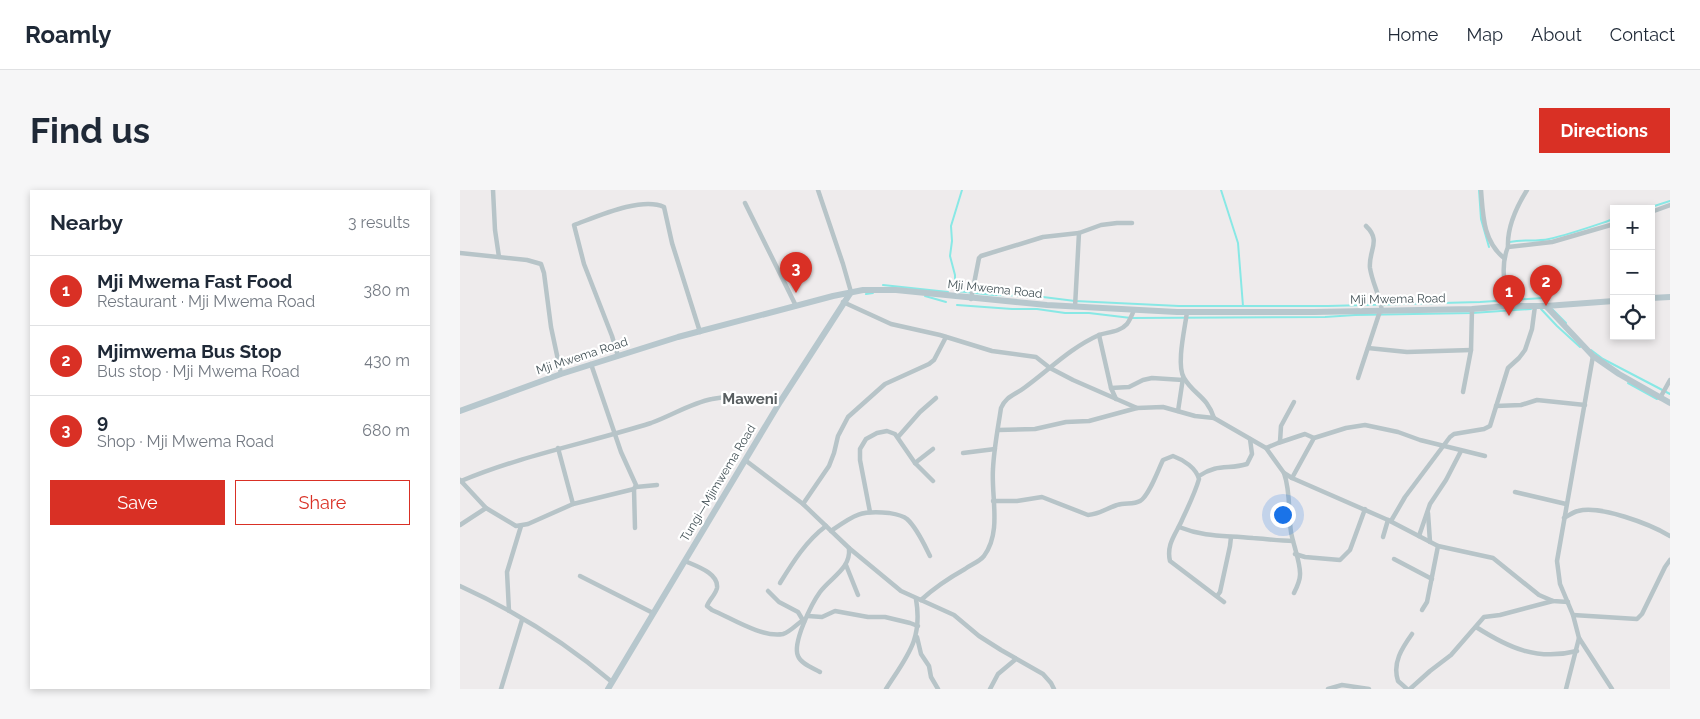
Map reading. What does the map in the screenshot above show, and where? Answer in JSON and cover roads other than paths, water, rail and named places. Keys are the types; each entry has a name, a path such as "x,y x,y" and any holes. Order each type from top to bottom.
{"main road":[{"name":"Mji Mwema Road","path":"460,411 561,374 678,337 851,292 896,290 971,299 1076,307 1187,312 1472,309 1610,301"},
{"name":"Tungi—Mjimwema Road","path":"611,687 653,613 780,402 851,292"},
{"path":"1655,298 1670,297"},
{"path":"1546,306 1592,356 1670,403"}],"street":[{"path":"493,190 495,230 499,257"},
{"path":"818,190 851,292"},
{"path":"1481,190 1486,230 1498,253 1504,258"},
{"path":"1508,306 1504,279 1504,258 1508,247 1509,232 1514,213 1527,190"},
{"path":"618,356 584,264 574,224 616,210 651,203 664,206 672,243 700,332"},
{"path":"745,203 796,306"},
{"path":"1655,211 1670,205"},
{"path":"971,299 981,256 1044,237 1079,233 1117,222 1132,223"},
{"path":"1508,247 1552,242 1610,225"},
{"path":"1358,378 1381,311 1370,268 1374,237 1371,230 1366,226"},
{"path":"1076,307 1079,233"},
{"path":"460,253 536,261 541,264 561,374"},
{"path":"843,302 891,324 992,350 1036,357 1050,368 1137,408"},
{"path":"1383,537 1390,520 1442,446 1454,434 1484,429 1490,426 1508,368 1525,350 1532,329 1535,306"},
{"path":"1463,392 1471,350 1472,309"},
{"path":"919,599 984,556 994,534 992,477 1001,408 1004,401 1074,348 1099,335 1116,330 1127,324 1134,310"},
{"path":"1178,411 1183,378 1181,366 1187,312"},
{"path":"1099,335 1111,388 1116,399"},
{"path":"803,504 829,466 838,436 848,417 885,384 929,364 937,355 946,337"},
{"path":"1368,348 1407,352 1471,350"},
{"path":"1592,356 1557,561 1560,584 1573,615 1579,638 1612,689"},
{"path":"591,364 614,434 635,488 635,528"},
{"path":"1111,388 1128,387 1152,378 1183,378 1208,403 1214,418"},
{"path":"1660,398 1670,380"},
{"path":"657,485 635,488 573,504 538,520 516,526 486,508 461,481 503,464 653,422 711,399 725,397 748,398 780,402"},
{"path":"898,437 920,412 936,398"},
{"path":"1496,406 1521,405 1537,400 1585,405"},
{"path":"1280,442 1281,426 1294,402"},
{"path":"998,430 1035,429 1066,422 1089,421 1137,408 1164,407 1194,416 1214,418 1266,448 1284,473 1288,483 1290,529 1300,573 1299,582 1294,593"},
{"path":"1266,448 1305,434 1314,438 1346,428 1365,425 1486,456"},
{"path":"870,512 860,460 860,449 866,439 877,433 890,432 898,437 915,462 933,481"},
{"path":"1292,478 1314,438"},
{"path":"1199,476 1220,467 1235,467 1247,464 1252,454 1250,439"},
{"path":"558,448 573,504"},
{"path":"915,462 933,449"},
{"path":"963,453 995,449"},
{"path":"1419,536 1428,509 1461,451"},
{"path":"993,501 1017,501 1042,497 1088,515 1096,514 1117,505 1140,501 1148,490 1163,460 1173,456 1193,468 1200,479 1179,527 1170,542 1170,560 1224,602"},
{"path":"745,460 803,504 849,548 901,591 954,615 979,636 1000,650 1043,674 1054,689"},
{"path":"1284,473 1329,495 1390,520 1438,546 1493,558 1538,595 1553,601 1568,602"},
{"path":"1515,492 1566,504"},
{"path":"460,525 486,508"},
{"path":"1295,554 1305,557 1340,560 1350,550 1364,509"},
{"path":"1428,509 1430,542"},
{"path":"1564,518 1577,511 1604,511 1619,515 1670,536"},
{"path":"831,531 855,515 870,512 902,516 909,521 930,556"},
{"path":"509,611 508,572 521,526"},
{"path":"780,583 810,540 826,526"},
{"path":"1179,527 1198,534 1293,541"},
{"path":"1217,596 1220,592 1231,537"},
{"path":"1422,610 1432,579 1438,546"},
{"path":"685,561 712,575 716,581 717,590 708,604 708,608 756,630 769,633 785,633 804,621 808,616 820,592 846,565 850,555 849,548"},
{"path":"1394,559 1432,579"},
{"path":"1573,615 1637,618 1642,614 1670,560"},
{"path":"846,565 858,594"},
{"path":"580,576 653,613"},
{"path":"460,586 552,636 581,656 611,687"},
{"path":"768,591 779,602 798,612 804,621"},
{"path":"919,599 917,636 921,654 938,689"},
{"path":"1412,634 1401,649 1397,670 1398,681 1408,689 1451,655 1484,617 1500,615 1553,601"},
{"path":"808,616 822,617 835,611 868,617 885,617 918,626"},
{"path":"501,689 522,620"},
{"path":"804,621 796,650 798,656 806,664 820,672"},
{"path":"1476,627 1496,640 1528,652 1554,656 1577,651"},
{"path":"886,689 906,658 917,636"},
{"path":"1566,689 1579,638"},
{"path":"990,689 998,674 1016,658"},
{"path":"1328,689 1342,685 1369,689"}],"waterway":[{"path":"955,291 955,275 950,256 951,226 962,190"},
{"path":"1221,190 1238,243 1243,306"},
{"path":"1479,190 1481,219 1489,247"},
{"path":"1655,206 1670,201"},
{"path":"1510,242 1549,239 1610,220"},
{"path":"883,285 948,292"},
{"path":"956,291 994,295 1035,296 1075,301 1179,306 1328,306 1480,302 1543,298"},
{"path":"866,294 873,293"},
{"path":"925,296 946,302"},
{"path":"957,305 1037,309 1131,318 1325,317 1472,313 1531,309"},
{"path":"1541,309 1580,347"},
{"path":"1552,309 1566,323"},
{"path":"1591,350 1603,359 1670,394"},
{"path":"1628,383 1657,399"}],"place":[{"name":"9","path":"796,293"},
{"name":"Mjimwema Bus Stop","path":"1546,306"},
{"name":"Mji Mwema Fast Food","path":"1509,316"}],"district":[{"name":"Maweni","path":"750,399"}]}
